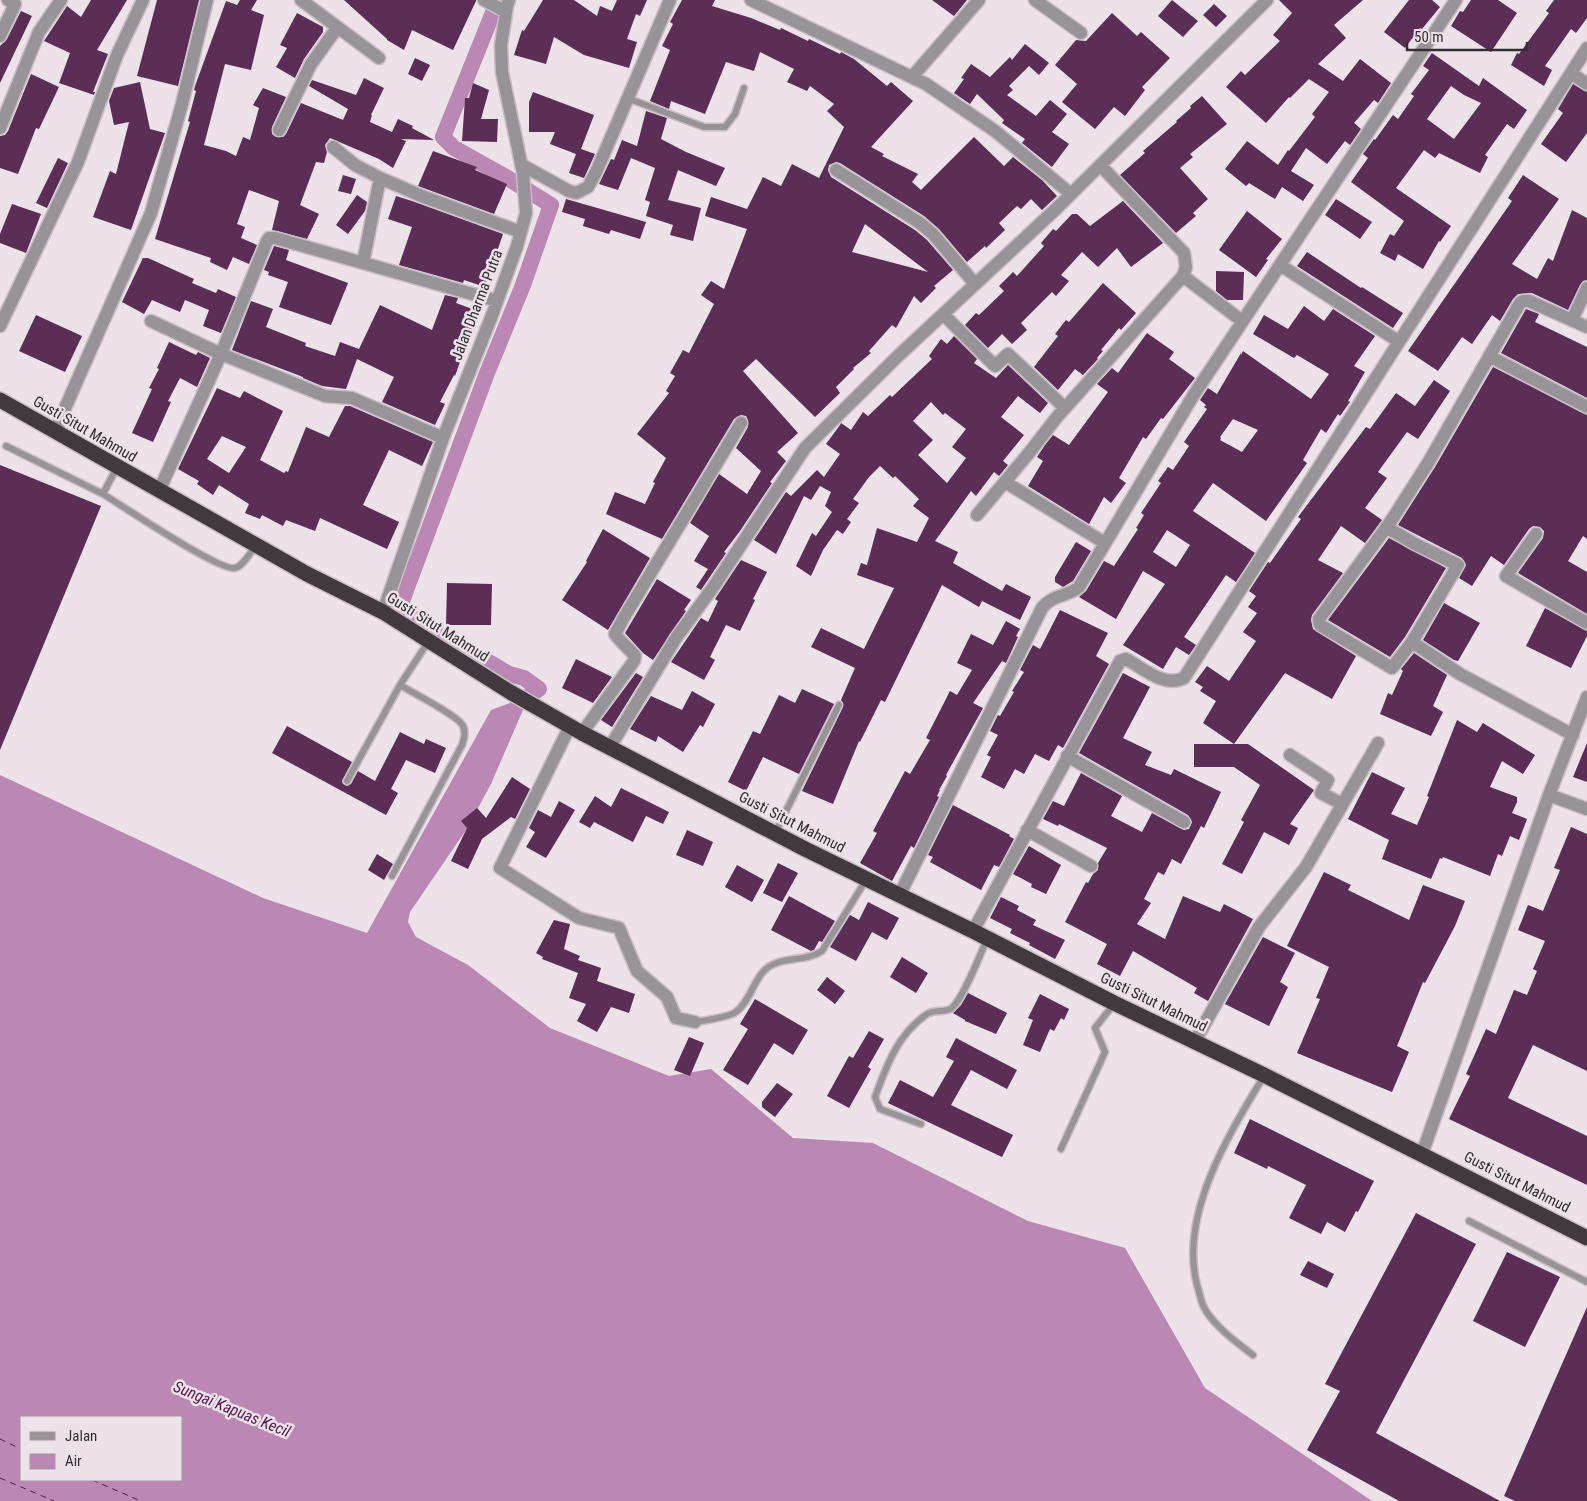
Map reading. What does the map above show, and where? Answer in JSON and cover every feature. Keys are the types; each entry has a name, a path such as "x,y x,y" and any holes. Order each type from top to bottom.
{"highway":[{"name":"Gusti Situt Mahmud","path":"0,400 256,546 383,612 428,642 576,730 899,896 988,938 1114,1003 1419,1152 1587,1238"}],"street":[{"path":"0,128 39,32 61,0"},
{"path":"0,326 78,162 117,55 143,0"},
{"path":"54,431 151,213 182,104 207,0"},
{"path":"301,0 379,58"},
{"path":"484,0 505,7"},
{"path":"523,169 569,192 581,192 588,187 670,0"},
{"path":"752,0 926,84 995,130 1070,194"},
{"path":"912,77 979,0"},
{"path":"1035,0 1081,34"},
{"path":"610,747 676,638 714,586 805,448 1100,165 1267,0"},
{"path":"899,896 1042,608 1052,598 1076,589 1193,396 1456,0"},
{"path":"0,36 13,1"},
{"name":"Jalan Dharma Putra","path":"383,612 443,438 497,302 526,213 523,169 502,72 501,45 505,7"},
{"path":"279,130 311,64 337,28"},
{"path":"973,931 1120,661 1126,659 1164,680 1172,682 1184,678 1587,48"},
{"path":"1571,73 1587,84"},
{"path":"332,147 355,165 424,198 521,232"},
{"path":"976,515 1065,408 1183,276 1186,267 1184,253 1100,165"},
{"path":"836,170 933,234 975,284"},
{"path":"363,263 380,178"},
{"path":"159,491 221,354 266,241 269,238 275,238 497,302"},
{"path":"1280,265 1398,341"},
{"path":"1183,276 1242,321"},
{"path":"1572,320 1587,288"},
{"path":"1386,527 1458,565 1412,642 1395,667 1392,668 1319,623 1319,619 1386,527 1428,463 1522,301 1529,301 1587,327"},
{"path":"943,314 995,366 1008,354 1065,408"},
{"path":"151,321 221,354 325,396 352,398 443,438"},
{"path":"1489,356 1587,406"},
{"path":"695,1022 676,1018 667,998 636,971 619,928 579,918 500,868 576,730 634,661 635,656 619,641 616,634 623,618 741,423"},
{"path":"1005,482 1105,543"},
{"path":"1536,534 1506,576 1587,623"},
{"path":"1412,642 1460,674 1573,735"},
{"path":"1419,1152 1549,795 1587,698"},
{"path":"1195,1041 1259,927 1306,867 1378,743"},
{"path":"1068,756 1184,822"},
{"path":"1290,756 1328,780 1321,793 1342,804"},
{"path":"1549,795 1587,809"},
{"path":"1027,830 1091,866"}],"lane":[{"path":"627,98 704,127 726,127 735,114 744,88"},
{"path":"6,446 103,494 199,554 230,568 239,566 256,546"},
{"path":"103,494 117,467"},
{"path":"347,781 400,685 428,642"},
{"path":"392,876 417,826 462,745 465,735 463,724 454,716 400,685"},
{"path":"775,833 839,705"},
{"path":"695,1022 715,1019 736,1012 747,999 753,986 766,969 774,964 809,957 822,951 867,879"},
{"path":"921,1124 880,1108 875,1097 900,1039 916,1023 932,1011 952,1008 962,993 988,938"},
{"path":"1061,1149 1105,1052 1095,1028 1114,1003"},
{"path":"1253,1355 1219,1328 1205,1309 1195,1276 1194,1258 1199,1212 1210,1174 1232,1128 1264,1075"},
{"path":"1469,1221 1587,1282"}],"water":[{"name":"Sungai Kapuas Kecil","path":"529,696 491,784 466,830 410,912 408,922 416,937 468,965 550,1028 669,1076 711,1069 793,1138 873,1143 1028,1221 1125,1248 1205,1388 1372,1501 0,1501 0,775 263,898 367,933 491,710"}],"building":[{"path":"91,0 127,0 97,50 108,54 93,92 95,92 94,95 59,83 70,53 44,41 67,6 81,17"},
{"path":"157,0 199,0 178,86 137,76"},
{"path":"240,0 257,0 251,10 264,15 251,70 225,64 204,145 236,156 243,137 250,140 259,108 253,105 263,88 286,97 272,127 272,134 276,137 283,137 286,134 301,103 343,120 348,109 309,86 312,80 356,95 364,78 384,88 371,115 370,122 392,132 398,119 413,126 412,128 434,140 401,139 406,141 393,168 379,159 330,138 325,145 327,152 324,163 316,162 300,205 319,214 307,239 272,230 279,201 249,190 237,224 245,227 241,238 257,245 249,264 233,257 227,270 210,262 211,258 155,239 190,122 188,121 196,91 194,90 195,86 226,1 237,5"},
{"path":"344,0 476,1 453,50 412,30 404,50 387,40"},
{"path":"543,0 574,0 597,16 600,6 612,11 617,0 647,0 640,16 636,14 627,39 637,42 629,68 584,55 554,37 546,64 514,55 522,30 524,31"},
{"path":"682,0 715,0 712,6 751,18 780,30 781,28 840,54 841,52 854,59 887,86 891,82 913,101 871,147 884,154 882,156 918,174 912,182 921,190 974,137 1004,166 1013,157 1042,180 1057,196 1042,210 1031,199 1021,209 1017,206 999,223 1005,230 986,248 985,246 967,262 939,229 924,216 840,163 836,162 829,165 828,170 831,177 915,230 927,240 953,270 934,286 936,288 921,303 914,296 896,328 892,325 869,351 871,353 853,368 836,387 840,393 815,417 756,359 743,371 798,433 777,452 786,461 770,482 772,483 724,552 726,553 701,590 696,587 708,569 694,561 709,536 690,523 719,474 747,494 761,471 736,448 748,427 746,416 741,415 734,419 662,539 606,514 615,492 645,504 655,483 653,482 666,458 637,434 669,393 666,391 675,376 670,373 683,350 689,353 714,304 701,295 711,281 724,289 747,229 705,216 711,197 747,209 763,177 781,186 792,164 819,178 844,127 827,111 834,104 810,86 807,91 787,82 794,69 760,52 754,71 726,62 705,114 671,101 669,109 650,101 670,50 662,46 673,24 670,22","holes":["865,224 928,272 852,252"]},
{"path":"932,0 967,0 954,16"},
{"path":"1172,0 1198,21 1183,37 1158,16"},
{"path":"1279,0 1363,0 1334,25 1346,38 1318,64 1343,81 1360,59 1391,83 1378,103 1374,100 1354,123 1361,129 1350,145 1345,141 1327,164 1306,148 1291,171 1314,185 1303,201 1282,187 1275,199 1249,183 1246,186 1225,169 1247,141 1278,165 1315,117 1312,114 1329,92 1309,79 1289,97 1266,123 1226,87 1241,71 1245,75 1280,41 1273,35 1292,13"},
{"path":"1409,0 1432,0 1440,7 1422,29 1420,28 1405,48 1384,32"},
{"path":"1471,0 1498,0 1517,13 1491,52 1451,26 1460,11 1463,12"},
{"path":"1554,0 1587,0 1587,18 1576,33 1571,29 1545,66 1552,70 1544,86 1511,65 1517,53 1519,54 1549,13 1546,11"},
{"path":"1214,4 1227,16 1216,27 1203,15"},
{"path":"21,11 32,16 0,83 0,46 7,39"},
{"path":"297,13 323,27 323,32 304,59 295,78 276,67 287,48 280,45"},
{"path":"1112,13 1137,36 1141,32 1170,58 1142,87 1145,90 1125,116 1114,107 1095,129 1062,102 1077,84 1055,65 1076,40 1086,41"},
{"path":"1025,44 1049,63 1039,75 1029,66 1009,86 1013,90 1007,95 1036,116 1050,100 1067,114 1052,132 1069,144 1052,167 1022,143 1025,139 1002,123 1004,120 977,94 970,104 954,93 964,79 961,78 971,64 990,77 1010,57 1012,60"},
{"path":"1432,53 1479,86 1483,78 1527,110 1514,129 1507,124 1485,155 1488,157 1480,173 1439,153 1435,158 1424,150 1396,188 1451,226 1439,241 1423,269 1398,254 1395,261 1380,253 1390,234 1394,236 1404,221 1351,182 1368,158 1363,154 1393,115 1398,119 1414,96 1411,94 1429,70 1423,66","holes":["1451,86 1481,103 1454,139 1427,119"]},
{"path":"415,58 430,65 422,81 408,74"},
{"path":"31,74 59,87 39,129 36,128 18,174 0,168 0,136 5,135 8,131"},
{"path":"140,82 150,129 165,133 131,230 93,217 110,171 116,174 129,122 114,125 109,101 114,88"},
{"path":"473,83 489,90 481,119 498,119 497,142 462,141 465,98 469,98"},
{"path":"1573,84 1587,92 1587,133 1566,162 1541,144 1563,113 1558,109"},
{"path":"533,92 594,115 581,149 595,154 584,178 569,173 576,154 550,144 555,132 529,132 529,102"},
{"path":"1202,96 1227,124 1190,154 1193,157 1180,168 1208,199 1193,213 1196,216 1176,233 1120,175 1145,153 1143,151 1177,122 1191,108 1190,106"},
{"path":"646,111 667,118 661,139 686,152 725,168 716,186 678,170 668,200 701,208 693,241 670,235 673,225 646,216 650,202 645,200 655,168 631,158 618,190 599,184 611,159 614,160 622,140 637,146"},
{"path":"433,151 477,167 475,170 507,184 494,214 418,186"},
{"path":"58,158 68,163 47,208 36,203"},
{"path":"343,175 356,179 351,194 338,191"},
{"path":"1523,175 1559,199 1512,264 1537,279 1548,258 1553,261 1572,210 1587,218 1587,280 1583,281 1580,285 1568,310 1532,293 1518,294 1500,321 1492,315 1472,344 1462,337 1438,371 1408,351 1512,201 1508,198"},
{"path":"357,195 367,202 365,211 348,234 336,225"},
{"path":"396,196 503,234 485,287 464,280 463,283 399,265 412,227 388,219"},
{"path":"566,199 646,222 640,239 611,230 609,234 583,226 585,219 562,212"},
{"path":"1336,199 1372,222 1360,239 1325,215"},
{"path":"1123,201 1163,243 1131,267 1117,248 1098,267 1082,252 1061,275 1069,281 1056,296 1052,292 1021,323 1027,330 1012,344 1002,334 988,348 965,325 976,313 979,315 1004,291 999,286 1013,272 1017,276 1044,246 1041,243 1053,229 1056,231 1072,214 1077,214 1090,226"},
{"path":"12,204 41,214 26,253 0,243 0,234"},
{"path":"1247,211 1282,239 1266,259 1268,260 1256,277 1219,250"},
{"path":"274,246 289,250 286,260 348,283 331,325 279,307 288,282 268,275 269,272 264,270"},
{"path":"1307,252 1403,313 1393,328 1297,266"},
{"path":"143,258 148,258 194,279 192,283 216,293 218,289 236,297 221,333 203,326 209,310 185,300 180,312 152,300 144,314 122,302"},
{"path":"1216,271 1244,272 1243,300 1227,300 1216,291"},
{"path":"1103,283 1136,313 1121,330 1119,328 1101,350 1103,351 1098,359 1083,375 1075,369 1058,390 1034,367 1058,336 1055,334 1066,320 1069,322"},
{"path":"445,295 458,298 456,303 478,311 455,376 440,402 445,404 435,425 382,402 394,377 357,359 346,389 322,386 232,350 251,301 273,309 266,327 306,343 305,346 335,356 340,342 359,349 380,305 432,330"},
{"path":"1304,306 1324,321 1333,309 1375,336 1354,366 1365,372 1348,401 1350,402 1340,416 1338,414 1326,433 1321,429 1303,460 1307,463 1266,521 1213,483 1193,511 1255,553 1236,582 1226,575 1184,637 1196,645 1189,655 1176,647 1163,669 1123,645 1165,584 1143,571 1116,619 1079,597 1086,591 1104,561 1114,566 1138,529 1136,528 1144,515 1141,513 1161,483 1158,481 1168,467 1173,470 1189,446 1184,442 1207,409 1204,407 1206,405 1200,400 1208,388 1217,394 1243,351 1311,399 1329,374 1297,355 1294,358 1253,334 1264,315 1288,329","holes":["1233,419 1258,430 1242,452 1220,440 1220,437","1167,530 1190,545 1176,567 1153,552"]},
{"path":"1526,309 1539,314 1535,322 1587,347 1587,398 1501,353"},
{"path":"36,315 82,336 65,372 19,351"},
{"path":"1147,333 1174,352 1169,359 1195,378 1146,439 1143,437 1119,478 1126,483 1111,503 1104,497 1089,524 1028,486 1043,461 1037,457 1045,445 1053,435 1069,445 1108,392 1097,384 1112,368 1118,373"},
{"path":"954,336 977,359 974,363 996,378 1008,365 1048,403 1040,413 1018,396 1001,417 1024,435 1003,461 1008,465 999,476 994,472 976,496 971,491 935,541 958,552 953,563 1002,591 1006,584 1031,597 1020,620 982,601 979,607 942,585 885,702 881,700 859,741 833,804 802,791 843,707 841,700 855,668 811,647 821,628 864,649 894,588 857,575 861,563 867,565 877,528 917,542 929,518 913,506 919,499 895,476 893,478 880,466 869,477 853,499 859,503 847,519 851,522 843,534 837,530 823,550 811,576 796,566 812,533 816,536 832,512 825,506 831,492 820,486 811,500 804,496 776,554 754,540 786,492 791,496 817,470 824,477 840,454 826,444 841,423 851,430 863,412 868,416 890,395 892,397 932,359 929,356 941,339 947,344","holes":["931,402 943,415 945,413 966,429 952,447 966,458 947,483 918,455 933,440 913,421"]},
{"path":"169,342 196,355 198,352 210,358 197,387 180,378 168,401 171,402 153,442 132,433 152,389 149,388 159,369 157,368"},
{"path":"1493,367 1587,415 1587,539 1583,536 1568,561 1587,572 1587,614 1518,573 1543,538 1544,531 1540,527 1533,526 1529,529 1504,565 1491,556 1472,586 1459,578 1466,565 1462,558 1398,525 1435,467"},
{"path":"1434,380 1450,391 1418,439 1407,432 1378,472 1387,478 1365,508 1382,520 1365,543 1341,526 1318,560 1343,573 1312,615 1313,629 1356,656 1332,699 1285,673 1234,744 1203,723 1216,701 1200,691 1203,687 1195,682 1207,666 1229,681 1256,641 1243,632 1257,613 1248,607 1256,596 1249,591 1268,562 1270,563 1301,519 1298,517 1366,427 1370,429 1396,393 1415,406"},
{"path":"217,388 240,398 244,391 283,411 260,460 284,473 288,472 306,427 329,437 345,406 350,406 433,442 422,466 389,450 363,505 399,522 387,549 320,518 315,531 286,520 283,526 262,515 260,519 245,513 249,504 219,485 213,495 197,484 199,481 178,469","holes":["222,436 246,447 229,473 207,459"]},
{"path":"0,465 101,506 0,750"},
{"path":"603,529 650,558 608,630 562,600 587,562"},
{"path":"1389,538 1446,568 1405,637 1390,657 1328,620"},
{"path":"1076,542 1091,551 1073,581 1063,587 1055,582 1055,577"},
{"path":"741,560 767,572 740,631 726,625 710,657 715,660 704,680 671,662 701,618 708,622 718,601 715,599"},
{"path":"657,579 691,600 684,610 686,611 653,660 643,653 625,633"},
{"path":"447,583 492,584 491,625 446,625"},
{"path":"1444,603 1480,623 1458,661 1423,640"},
{"path":"1545,608 1587,631 1587,636 1571,668 1526,646"},
{"path":"1060,610 1108,633 1096,656 1109,664 1063,748 1058,745 1049,761 1035,754 1024,774 1015,769 1004,789 981,777 991,757 987,755 998,735 990,731 1024,672 1020,670 1033,645 1040,649"},
{"path":"1006,621 1020,629 1016,636 1018,637 1006,663 1002,661 973,703 983,708 946,775 937,796 939,797 914,848 911,846 892,881 860,863 877,833 873,831 905,771 910,774 930,740 926,738 950,691 957,695 972,670 957,663 971,634 993,645"},
{"path":"1414,653 1447,675 1433,706 1443,712 1431,736 1380,714 1388,693 1392,695 1403,671 1401,669"},
{"path":"576,659 612,677 593,703 562,688"},
{"path":"636,673 643,677 612,727 601,720"},
{"path":"1123,673 1150,687 1123,738 1152,752 1145,765 1171,775 1174,769 1221,792 1204,828 1201,826 1181,864 1172,859 1164,875 1158,872 1144,899 1151,903 1137,924 1165,939 1183,896 1220,912 1224,904 1253,919 1208,1001 1194,993 1197,988 1133,951 1120,976 1097,964 1107,944 1065,922 1086,882 1088,883 1093,874 1098,870 1098,863 1107,848 1059,824 1058,826 1043,819 1053,801 1064,806 1081,773 1122,796 1111,816 1142,832 1152,813 1184,830 1189,829 1192,822 1188,815 1079,753"},
{"path":"802,689 834,704 799,774 763,757 746,791 728,782 753,731 760,734 779,695 795,703"},
{"path":"692,691 715,704 703,727 700,725 683,752 658,736 656,742 630,729 651,696 682,710"},
{"path":"1457,720 1477,732 1483,723 1535,755 1523,774 1502,761 1490,787 1517,797 1512,813 1527,819 1519,840 1510,836 1502,856 1498,854 1490,876 1443,857 1442,859 1440,858 1431,879 1382,859 1389,840 1348,819 1372,772 1405,788 1391,814 1417,825"},
{"path":"287,726 352,762 342,781 347,786 351,784 358,771 375,781 400,732 424,744 426,739 446,748 435,773 406,760 391,789 398,793 386,815 272,753"},
{"path":"1587,743 1587,782 1573,777"},
{"path":"1194,744 1248,744 1314,790 1290,824 1298,828 1289,845 1264,832 1242,874 1222,864 1244,822 1241,820 1260,785 1234,767 1194,767"},
{"path":"512,777 530,789 515,819 511,817 482,839 468,869 451,861 467,828 461,821 477,808 486,818"},
{"path":"621,788 669,812 663,824 646,816 633,842 594,822 590,828 579,822 595,796 611,807"},
{"path":"559,801 575,810 546,858 526,847 535,832 529,828 538,810 551,817"},
{"path":"953,805 1010,835 1014,839 999,867 994,865 981,890 930,862 933,857 928,855"},
{"path":"1571,827 1587,834 1587,1071 1533,1045 1508,1098 1587,1136 1587,1185 1449,1119 1470,1076 1466,1074 1486,1029 1496,1034 1514,990 1527,995 1537,971 1533,969 1545,941 1518,930 1528,905 1543,911 1560,870 1554,868"},
{"path":"687,830 713,842 703,866 676,855"},
{"path":"1029,846 1061,865 1046,894 1031,887 1032,884 1013,874"},
{"path":"377,854 393,864 384,880 368,870"},
{"path":"778,863 798,873 782,902 763,893"},
{"path":"737,865 764,880 752,902 725,887"},
{"path":"1324,872 1351,885 1348,890 1409,920 1423,885 1465,901 1455,926 1425,983 1423,982 1397,1046 1409,1052 1392,1092 1297,1053 1320,999 1316,998 1329,967 1287,946"},
{"path":"789,896 835,921 822,942 819,941 814,950 811,951 771,930"},
{"path":"1001,897 1019,906 1017,910 1036,920 1033,925 1065,940 1055,959 1010,933 1012,929 990,918"},
{"path":"868,902 899,918 887,940 872,932 856,961 830,947 850,915 859,920"},
{"path":"554,920 570,924 564,949 580,956 578,960 601,968 597,981 635,994 629,1013 611,1007 597,1032 577,1021 586,1004 569,998 578,973 542,959 543,957 536,953"},
{"path":"1263,937 1295,953 1280,982 1288,987 1269,1026 1225,1004"},
{"path":"902,957 928,973 916,993 890,977"},
{"path":"827,977 845,991 835,1004 817,990"},
{"path":"968,993 1007,1013 996,1034 965,1021 953,1013 961,1005"},
{"path":"1040,994 1069,1009 1064,1020 1061,1018 1054,1031 1050,1029 1040,1052 1023,1045 1033,1020 1028,1018"},
{"path":"755,999 808,1030 793,1055 774,1043 748,1085 723,1070 748,1029 740,1024"},
{"path":"869,1031 884,1039 868,1067 871,1069 849,1108 827,1096 849,1056 853,1058"},
{"path":"689,1037 704,1043 690,1076 674,1070"},
{"path":"956,1038 1017,1070 1007,1089 971,1070 951,1105 1013,1135 1002,1157 888,1103 900,1080 933,1097 954,1061 946,1057"},
{"path":"777,1083 793,1094 775,1117 762,1107 762,1102"},
{"path":"1250,1119 1374,1181 1345,1232 1327,1222 1321,1234 1289,1218 1306,1185 1268,1166 1267,1169 1234,1153"},
{"path":"1416,1213 1476,1244 1376,1433 1500,1501 1399,1501 1307,1450 1340,1391 1325,1384"},
{"path":"1507,1252 1560,1277 1525,1347 1473,1321"},
{"path":"1308,1261 1334,1274 1327,1288 1300,1275"},
{"path":"1587,1307 1587,1501 1515,1501 1504,1496"}],"waterway":[{"path":"498,0 443,137 454,148 551,205 523,285 487,373 402,601 403,612 509,674 524,678 539,689 529,696"}],"ferry route":[{"path":"0,1439 20,1449"},
{"path":"0,1478 54,1501"},
{"path":"94,1481 141,1501"}]}
